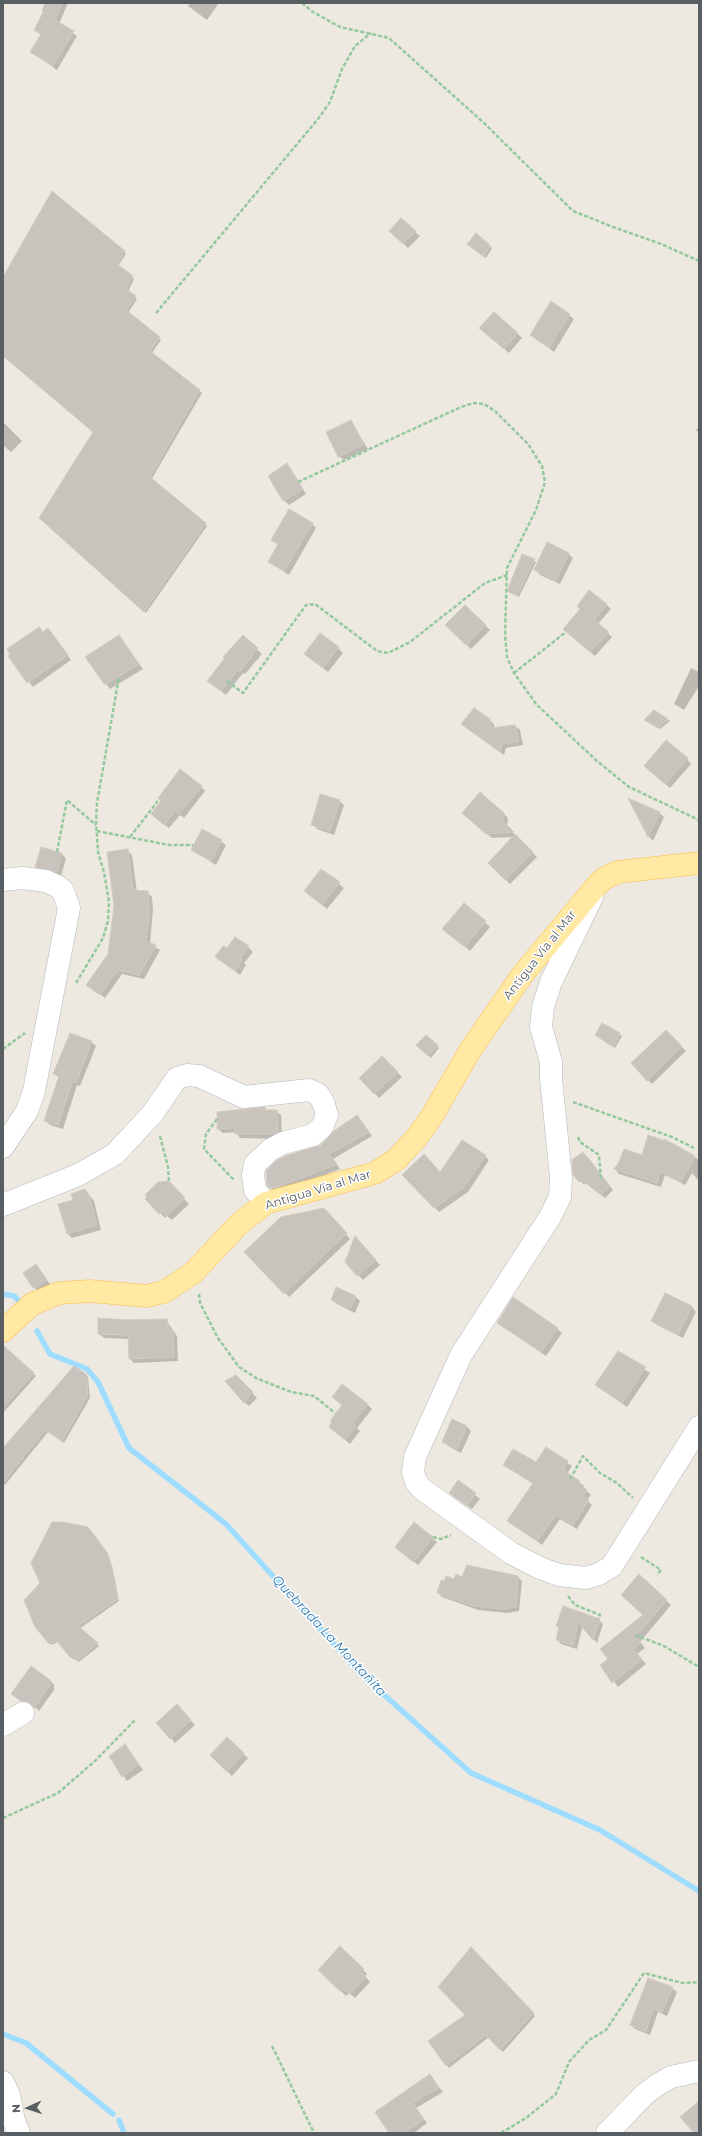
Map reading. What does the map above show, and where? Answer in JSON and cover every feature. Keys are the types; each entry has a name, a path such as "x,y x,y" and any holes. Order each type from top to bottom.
{"main road":[{"name":"Antigua Vía al Mar","path":"3,1331 32,1304 59,1293 90,1291 146,1296 164,1292 196,1269 239,1224 260,1197 375,1173 397,1159 417,1137 432,1116 470,1049 523,974 598,884 605,878 618,872 699,863"}],"street":[{"path":"3,880 22,878 46,882 57,886 63,891 69,908 34,1091 27,1111 3,1147"},
{"path":"598,884 551,982 543,1007 541,1027 551,1062 551,1086 561,1177 560,1197 550,1217 461,1355 415,1457 413,1472 416,1482 422,1489 511,1553 540,1568 559,1575 582,1578 599,1574 612,1566 699,1427"},
{"path":"3,1205 20,1200 98,1165 115,1154 153,1113 177,1078 187,1075 198,1076 244,1097 310,1090 318,1094 326,1109 326,1123 313,1135 283,1143 261,1157 255,1164 253,1175 260,1197"},
{"path":"3,1725 23,1713"},
{"path":"607,2133 645,2094 657,2085 671,2078 699,2071"},
{"path":"3,2082 9,2095 7,2108 19,2133"}],"path":[{"path":"302,3 313,12 340,26 389,38 429,72 484,123 573,211 661,244 699,261"},
{"path":"156,313 318,119 330,102 342,69 355,46 371,33"},
{"path":"298,482 474,403 484,404 495,411 528,444 542,466 545,482 536,510 507,568 505,635 508,657 514,672 536,704 597,762 630,787 699,820"},
{"path":"227,681 242,693 306,605 315,604 377,651 388,653 410,642 485,583 507,575"},
{"path":"514,672 566,632"},
{"path":"75,985 99,945 108,921 107,888 98,852 96,825 97,803 119,677"},
{"path":"57,852 67,800 96,825"},
{"path":"130,838 158,802"},
{"path":"97,831 169,845 193,845"},
{"path":"566,1100 672,1137 694,1148"},
{"path":"153,1113 168,1166 169,1182"},
{"path":"217,1119 206,1134 204,1149 241,1187 260,1197"},
{"path":"576,1131 580,1142 599,1155 601,1180"},
{"path":"196,1269 200,1303 218,1338 239,1367 256,1378 291,1392 314,1396 335,1413"},
{"path":"570,1479 583,1456 600,1473 624,1489 646,1513"},
{"path":"625,1546 661,1570 657,1575"},
{"path":"568,1596 575,1605 600,1615 598,1619"},
{"path":"635,1635 664,1646 699,1667"},
{"path":"3,1818 58,1793 78,1777 135,1720"},
{"path":"501,2133 526,2118 556,2094 569,2062 589,2040 606,2030 639,1977 644,1973 683,1983 699,1982"},
{"path":"272,2046 314,2133"}],"building":[{"path":"48,3 62,3 55,20 74,31 53,66 30,52 41,34 34,30"},
{"path":"52,191 125,251 117,264 133,276 126,289 136,296 126,310 160,337 150,351 200,390 150,477 206,523 144,612 39,518 93,432 3,356 3,277"},
{"path":"401,218 416,231 403,244 389,231"},
{"path":"476,233 490,245 484,257 467,244"},
{"path":"551,301 570,314 549,348 530,335"},
{"path":"494,312 518,333 504,349 479,328"},
{"path":"351,420 364,444 338,457 326,432"},
{"path":"287,463 303,489 283,501 268,476"},
{"path":"289,509 313,523 284,571 268,562 278,544 271,540"},
{"path":"547,542 569,553 556,581 534,570"},
{"path":"522,554 535,559 517,596 507,591"},
{"path":"589,590 607,604 594,620 609,632 590,652 563,629 580,609 577,606"},
{"path":"465,605 486,625 466,645 445,625"},
{"path":"39,627 43,632 48,628 68,655 27,683 8,656 10,654 7,649"},
{"path":"320,633 339,647 323,668 304,654"},
{"path":"119,635 139,664 105,685 85,657"},
{"path":"243,635 258,648 240,671 238,669 221,691 207,681 225,658 223,657"},
{"path":"474,708 490,719 491,728 515,725 519,741 502,744 500,752 461,724"},
{"path":"654,710 668,719 658,728 644,720"},
{"path":"666,740 688,758 665,784 644,766"},
{"path":"180,769 202,786 179,814 175,811 164,825 151,814 161,801 158,798"},
{"path":"480,792 504,813 503,821 514,832 486,834 462,813"},
{"path":"320,794 340,800 330,831 311,825"},
{"path":"628,798 660,812 648,837"},
{"path":"202,829 222,840 211,861 191,850"},
{"path":"515,834 533,852 505,880 488,863"},
{"path":"41,847 62,853 57,872 35,867"},
{"path":"128,849 133,890 148,891 149,914 146,941 156,945 139,975 118,970 100,995 86,985 108,954 114,906 107,852"},
{"path":"321,869 340,882 322,905 304,891"},
{"path":"464,903 486,921 465,947 442,929"},
{"path":"235,937 249,946 240,958 242,960 235,971 215,957 223,946 227,948"},
{"path":"602,1023 620,1033 613,1047 595,1035"},
{"path":"666,1030 682,1046 647,1081 631,1063"},
{"path":"70,1033 92,1041 76,1083 72,1081 58,1125 44,1121 59,1076 53,1074"},
{"path":"426,1035 438,1045 428,1056 416,1045"},
{"path":"382,1056 398,1072 374,1094 359,1078"},
{"path":"265,1107 265,1110 277,1110 278,1132 273,1134 235,1134 234,1128 217,1129 217,1112"},
{"path":"357,1115 369,1132 329,1154 337,1164 278,1187 270,1188 267,1185 266,1171 277,1160 321,1145 334,1131"},
{"path":"648,1135 674,1144 695,1156 681,1182 660,1171 657,1183 614,1169 619,1162 624,1149 642,1155"},
{"path":"462,1140 486,1155 463,1188 434,1208 402,1175 424,1154 440,1172"},
{"path":"583,1152 610,1186 601,1195 582,1180 579,1182 573,1175 572,1160"},
{"path":"169,1181 185,1198 166,1216 162,1212 159,1214 145,1199 147,1197 145,1195 158,1182"},
{"path":"85,1189 89,1195 97,1225 67,1234 58,1204 73,1200 71,1194"},
{"path":"324,1208 347,1233 284,1294 244,1252 281,1217"},
{"path":"355,1236 376,1260 357,1276 345,1262"},
{"path":"36,1264 47,1280 33,1288 23,1273"},
{"path":"336,1287 356,1296 350,1309 331,1300"},
{"path":"665,1293 692,1306 678,1335 651,1321"},
{"path":"513,1297 558,1328 541,1352 497,1323"},
{"path":"98,1318 126,1320 167,1319 169,1331 173,1331 174,1357 129,1359 128,1335 98,1334"},
{"path":"3,1345 34,1373 3,1408"},
{"path":"618,1351 646,1367 622,1403 595,1385"},
{"path":"74,1366 86,1374 88,1395 62,1441 45,1430 3,1483 3,1448"},
{"path":"236,1375 253,1392 244,1403 225,1381"},
{"path":"342,1384 368,1404 353,1423 356,1426 345,1440 329,1427 332,1422 330,1421 342,1405 332,1397"},
{"path":"452,1419 467,1426 457,1449 442,1442"},
{"path":"546,1447 568,1461 563,1470 580,1481 578,1484 587,1490 583,1496 589,1500 573,1525 556,1515 537,1541 507,1521 533,1483 503,1465 513,1449 536,1462"},
{"path":"458,1480 476,1493 467,1506 449,1493"},
{"path":"52,1522 63,1522 88,1527 106,1551 112,1567 118,1599 78,1626 98,1643 77,1661 70,1657 56,1640 49,1644 35,1627 24,1600 40,1583 31,1563"},
{"path":"414,1522 433,1537 413,1562 395,1547"},
{"path":"467,1565 518,1576 516,1607 502,1609 473,1606 437,1593 441,1580 444,1581 446,1576 454,1579 456,1574 462,1577"},
{"path":"639,1574 667,1600 636,1636 641,1643 633,1649 642,1659 612,1683 600,1665 608,1659 600,1649 643,1615 621,1595"},
{"path":"563,1606 600,1619 593,1640 578,1622 573,1645 556,1640 559,1627 556,1626"},
{"path":"31,1666 50,1680 50,1685 34,1708 29,1702 21,1701 11,1694"},
{"path":"177,1704 191,1720 170,1739 156,1723"},
{"path":"227,1737 244,1753 227,1772 210,1755"},
{"path":"125,1744 139,1765 122,1777 109,1756"},
{"path":"340,1946 364,1969 361,1971 366,1977 350,1994 344,1989 341,1992 318,1970"},
{"path":"471,1947 534,2013 500,2050 486,2035 446,2066 428,2041 465,2015 438,1987"},
{"path":"648,1978 673,1987 662,2012 653,2009 646,2031 630,2025"},
{"path":"430,2074 439,2088 412,2103 424,2119 404,2133 389,2133 375,2112"},
{"path":"699,2101 699,2133 694,2133 680,2117"}],"waterway":[{"name":"Quebrada La Montañita","path":"3,1294 14,1296 22,1304"},
{"name":"Quebrada La Montañita","path":"37,1331 50,1354 87,1369 98,1382 129,1448 226,1524 361,1674 471,1773 600,1830 699,1891"},
{"path":"3,2034 26,2043 113,2114"},
{"path":"119,2120 124,2133"}]}
